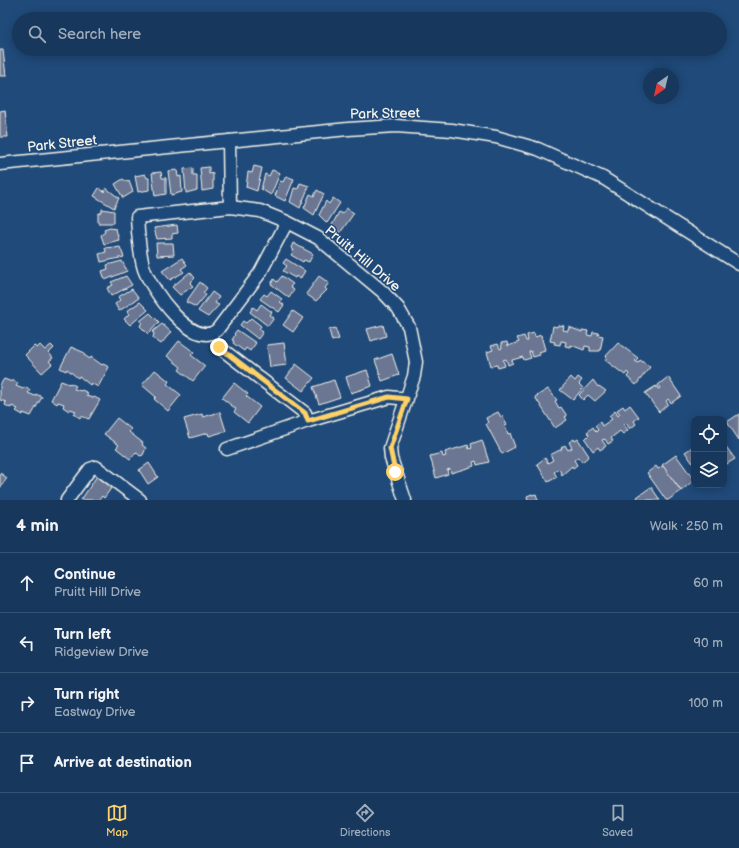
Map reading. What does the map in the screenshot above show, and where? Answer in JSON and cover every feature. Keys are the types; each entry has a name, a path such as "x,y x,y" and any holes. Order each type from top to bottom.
{"street":[{"name":"Park Street","path":"0,164 348,129 396,126 452,130 496,137 538,148 603,178 739,264"},
{"path":"228,141 230,207"},
{"name":"Pruitt Hill Drive","path":"287,222 267,263 254,282 217,330 214,333 206,334 198,332 178,318 162,302 154,290 142,262 136,217 230,207 260,211 287,222 308,232 383,292 398,308 408,327 416,362 414,376 390,448 391,458 405,500"},
{"path":"219,347 305,413 308,421"},
{"path":"227,449 308,421 389,397 407,399"},
{"path":"67,500 90,469 96,467 140,500"}],"building":[{"path":"0,50 3,50 6,76 0,76"},
{"path":"5,110 8,137 0,137 0,111"},
{"path":"254,166 262,168 257,191 246,187 248,172 252,173"},
{"path":"209,167 209,174 213,173 213,189 202,191 200,168"},
{"path":"193,168 193,175 197,175 197,190 186,193 184,169"},
{"path":"177,170 178,177 181,176 182,192 171,195 168,171"},
{"path":"272,170 280,173 271,195 261,189 265,174 269,176"},
{"path":"161,172 162,178 166,178 166,194 155,196 152,173"},
{"path":"145,174 147,178 149,178 149,190 138,192 135,176"},
{"path":"286,176 294,179 285,201 275,196 280,181 283,182"},
{"path":"123,179 127,182 129,181 133,192 123,198 115,184"},
{"path":"300,183 309,186 300,208 290,202 294,188 298,189"},
{"path":"99,188 104,192 106,188 119,198 114,208 94,196"},
{"path":"317,190 324,194 314,215 304,208 310,194 314,196"},
{"path":"333,198 340,203 327,223 319,215 326,201 329,204"},
{"path":"346,208 354,213 340,233 332,225 339,212 343,214"},
{"path":"102,209 114,211 114,223 98,223 98,214 102,212"},
{"path":"177,225 178,233 172,234 172,238 157,239 154,228"},
{"path":"110,228 116,229 119,240 104,244 101,235 105,232 104,230"},
{"path":"156,243 173,243 174,255 157,256"},
{"path":"293,243 313,254 309,262 304,260 303,262 291,255 294,250 291,248"},
{"path":"120,247 124,257 101,262 99,254 106,252 105,248"},
{"path":"182,258 187,265 181,269 184,272 170,280 162,271"},
{"path":"286,259 305,271 300,279 296,276 295,278 283,271 287,266 283,263"},
{"path":"122,261 127,271 105,280 102,271 108,269 107,265"},
{"path":"190,272 195,278 190,283 193,286 180,295 172,287"},
{"path":"126,276 132,285 111,296 107,288 113,285 111,282"},
{"path":"282,276 293,284 290,287 294,290 289,298 271,284 274,279 277,282"},
{"path":"319,276 329,283 325,288 327,290 316,301 306,294"},
{"path":"200,282 207,288 203,293 206,295 196,307 186,302"},
{"path":"132,289 139,298 119,311 115,304 120,300 118,297"},
{"path":"271,291 282,299 280,302 284,305 279,312 260,299 264,294 267,296"},
{"path":"212,292 219,297 215,303 219,305 208,317 198,311"},
{"path":"140,302 148,310 130,325 124,319 129,314 127,311"},
{"path":"261,304 272,312 270,315 274,318 268,326 250,312 253,307 257,310"},
{"path":"293,311 303,318 293,332 283,325"},
{"path":"150,313 159,322 148,334 140,326 142,322 140,321"},
{"path":"251,318 261,326 259,329 263,332 258,339 240,325 243,321 246,323"},
{"path":"162,324 171,332 161,344 153,338 154,333 152,332"},
{"path":"383,325 386,336 371,341 367,329"},
{"path":"558,325 564,326 563,330 568,331 569,327 582,332 582,330 588,331 587,335 592,336 593,332 599,333 598,335 603,336 600,351 590,351 590,347 585,346 584,350 571,345 571,347 565,346 566,342 561,341 560,345 554,344 555,342 550,341 553,326 557,327"},
{"path":"335,328 339,339 332,341 329,330"},
{"path":"237,330 256,343 250,351 246,348 244,351 233,343 234,341 232,340"},
{"path":"534,333 535,337 541,335 545,350 539,352 540,355 533,357 531,351 529,352 531,358 524,360 523,357 512,360 513,363 508,365 506,359 503,360 505,366 498,368 497,365 491,366 487,352 493,350 491,346 498,344 500,349 502,348 501,343 507,342 508,346 519,342 517,338 524,336 526,341 528,341 527,335"},
{"path":"179,341 194,352 191,355 205,366 193,381 179,370 181,367 167,356"},
{"path":"284,343 287,365 270,367 267,345"},
{"path":"618,343 638,358 635,361 638,363 640,360 650,367 636,385 627,377 629,374 627,372 625,375 605,360 607,357 606,356"},
{"path":"40,345 45,350 51,345 54,348 49,353 53,358 49,361 52,364 42,373 25,355 34,346 37,348"},
{"path":"71,347 85,353 84,355 90,359 91,357 102,365 103,364 109,367 98,387 91,383 90,385 67,369 66,371 60,368"},
{"path":"392,354 399,375 382,381 375,360"},
{"path":"296,364 314,378 303,391 286,378"},
{"path":"155,370 169,381 167,384 181,395 168,411 154,399 156,397 142,385"},
{"path":"367,370 372,386 351,393 346,377"},
{"path":"571,377 575,381 578,377 582,380 579,384 583,388 573,400 560,390"},
{"path":"668,377 681,396 671,403 668,399 666,401 668,404 659,412 645,393 656,386 658,389 660,388 658,385"},
{"path":"4,379 12,382 12,380 18,383 16,386 23,389 24,387 30,390 28,393 35,396 36,394 42,397 31,416 23,413 23,415 16,411 18,409 5,405 6,402 0,400 0,385"},
{"path":"334,380 340,397 319,404 313,387"},
{"path":"593,380 598,387 599,386 606,391 595,401 588,395 583,400 579,395"},
{"path":"61,381 76,386 74,389 82,390 88,393 86,396 94,397 100,400 89,419 81,416 80,418 74,414 76,411 70,409 69,411 63,407 64,404 58,402 57,404 51,400"},
{"path":"234,383 248,394 246,396 260,407 248,423 234,412 236,409 222,398"},
{"path":"548,389 557,400 555,401 559,408 561,407 567,416 565,417 567,420 555,428 535,397"},
{"path":"630,405 639,417 634,421 636,424 630,429 626,423 624,425 628,430 623,434 620,431 611,438 613,441 608,444 605,439 602,440 606,446 600,450 598,447 593,451 585,439 589,435 587,432 593,427 596,432 598,430 595,426 600,422 602,426 612,419 609,416 615,411 618,416 620,414 617,410 623,406 625,409"},
{"path":"220,412 226,431 209,436 208,433 190,438 184,419 202,414 203,417"},
{"path":"498,412 507,425 505,426 508,434 510,433 515,447 502,454 486,424 488,423 486,418"},
{"path":"739,414 739,440 727,422"},
{"path":"117,418 131,429 129,432 143,443 142,445 146,448 143,455 140,456 136,452 130,459 116,448 119,445 104,434"},
{"path":"574,439 575,441 578,439 589,456 582,462 578,457 574,460 577,465 573,468 572,466 562,475 559,469 554,472 557,477 548,482 537,464 545,458 548,463 553,460 550,455 562,449 561,448 565,445 568,450 572,448 569,442"},
{"path":"482,440 489,462 477,465 476,461 473,462 474,466 451,473 450,469 447,470 448,474 436,478 430,456 442,453 443,457 446,456 445,452 468,445 469,449 472,448 471,444"},
{"path":"691,448 691,461 685,452"},
{"path":"727,448 735,459 727,464"},
{"path":"676,455 691,476 691,483 681,491 662,465"},
{"path":"149,463 158,477 148,484 139,470"},
{"path":"656,466 658,469 663,466 681,491 668,500 666,500 647,473"},
{"path":"0,473 7,478 0,488"},
{"path":"97,476 112,487 104,498 102,496 99,500 81,500"},
{"path":"651,487 660,500 639,500 637,497"},
{"path":"536,494 538,500 528,500 527,496"}],"route":[{"path":"219,347 305,413 308,421 389,397 400,397 407,399 392,438 390,448 395,472"}]}
